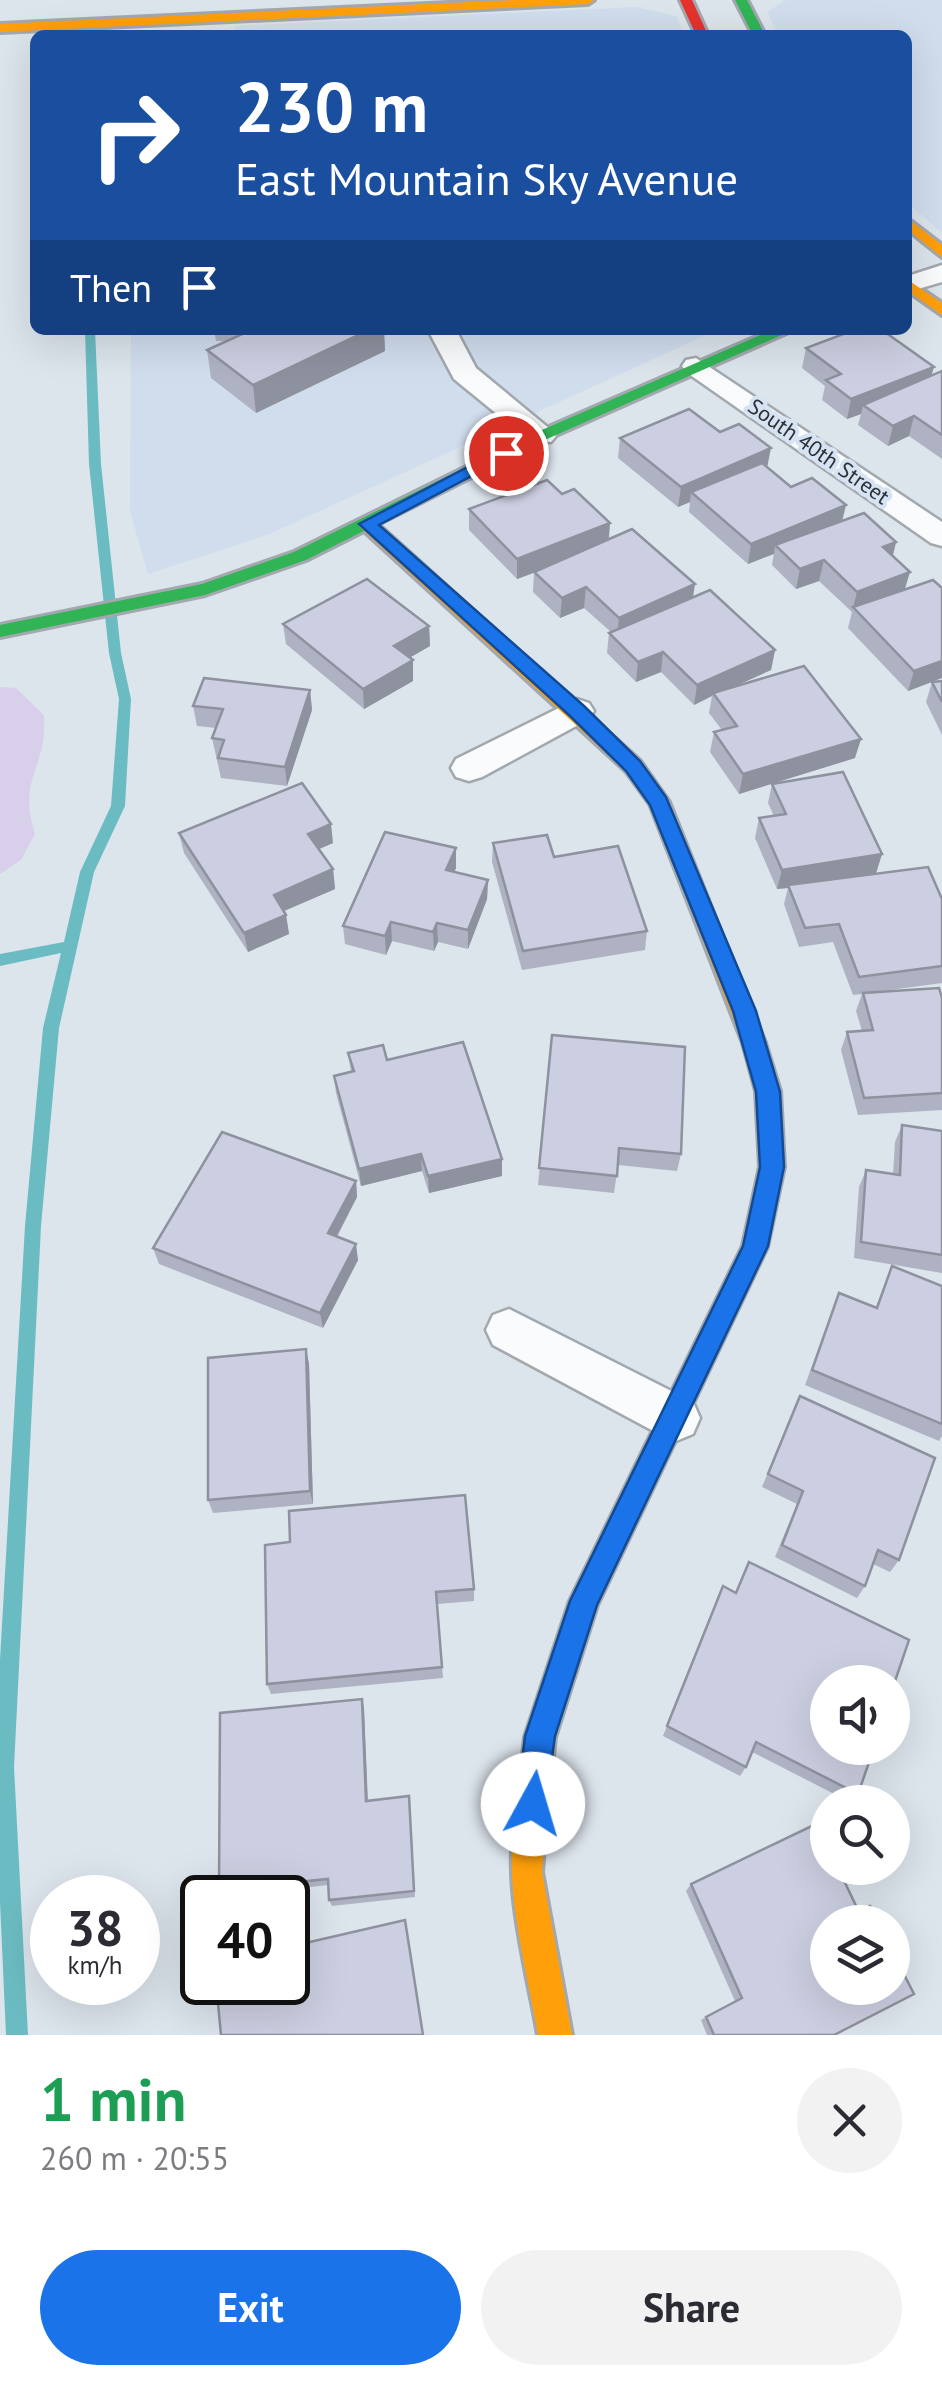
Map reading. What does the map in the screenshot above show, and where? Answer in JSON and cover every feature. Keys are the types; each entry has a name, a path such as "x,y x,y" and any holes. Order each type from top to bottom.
{"street":[{"path":"42,26 47,0"},
{"path":"0,28 210,26 588,0"},
{"path":"686,0 700,30"},
{"path":"741,0 756,30"},
{"path":"912,228 940,267 912,282"},
{"path":"912,287 942,310"},
{"path":"444,335 464,374 541,436"},
{"path":"0,631 152,602 284,561 368,524 541,436 773,335"},
{"name":"South 40th Street","path":"696,366 942,536"},
{"path":"368,524 577,711 633,766 659,802 744,1011 768,1092 772,1167 755,1246 676,1418 584,1601 540,1736 526,1872 548,2012 556,2035"},
{"path":"469,768 577,711"},
{"path":"510,1330 676,1418"}],"shaded area":[{"path":"785,0 942,0 942,233 912,207 912,30 775,30 768,12"},
{"path":"637,7 676,16 683,30 234,30 236,26"},
{"path":"131,335 706,335 267,535 148,574 130,511"},
{"path":"0,687 16,688 44,715 44,733 29,798 35,834 21,860 0,874"}],"building":[{"path":"240,335 358,335 253,385 207,350"},
{"path":"841,335 889,335 934,367 851,399 826,380 841,374 806,348"},
{"path":"942,371 942,435 914,416 893,426 863,405"},
{"path":"689,409 720,432 739,424 771,448 681,487 620,438"},
{"path":"762,463 791,487 812,478 846,505 751,544 691,492"},
{"path":"547,480 562,494 574,489 610,523 517,559 469,509"},
{"path":"864,513 896,542 883,547 910,572 857,592 824,560 800,569 775,545"},
{"path":"632,529 695,584 619,618 586,587 562,598 534,572"},
{"path":"367,579 429,626 394,646 413,660 363,689 283,624"},
{"path":"933,580 942,588 942,661 914,671 853,607"},
{"path":"710,590 775,650 697,685 663,652 638,662 609,633"},
{"path":"804,666 861,739 743,774 714,732 737,726 713,693"},
{"path":"204,678 310,690 285,767 218,758 224,740 212,738 223,709 193,706"},
{"path":"942,681 942,702 932,682"},
{"path":"843,772 882,854 782,870 759,818 786,814 772,784"},
{"path":"302,783 331,824 308,834 333,869 274,895 286,915 244,933 179,833"},
{"path":"385,832 456,848 446,870 488,880 468,930 437,923 433,932 391,922 385,936 343,926"},
{"path":"547,835 554,857 618,846 647,931 523,951 493,843"},
{"path":"928,867 942,899 942,966 859,977 839,924 805,928 788,885"},
{"path":"939,988 942,1093 864,1098 847,1032 873,1030 863,993"},
{"path":"552,1035 685,1047 681,1154 619,1148 617,1176 539,1168"},
{"path":"463,1042 502,1159 428,1176 421,1154 359,1169 334,1076 354,1071 348,1053 383,1045 387,1060"},
{"path":"902,1125 942,1131 942,1255 861,1242 866,1170 900,1175"},
{"path":"222,1132 356,1181 328,1233 356,1244 320,1313 153,1248"},
{"path":"892,1266 942,1286 942,1424 812,1370 839,1293 877,1308"},
{"path":"306,1349 310,1491 208,1500 208,1358"},
{"path":"800,1396 935,1458 899,1560 878,1550 865,1586 782,1545 803,1491 768,1474"},
{"path":"465,1495 474,1589 436,1592 442,1667 267,1684 265,1545 290,1542 289,1511"},
{"path":"749,1562 909,1640 900,1665 810,1665 810,1765 868,1765 861,1785 840,1785 756,1742 746,1767 667,1726 723,1586 736,1593"},
{"path":"362,1699 366,1801 409,1796 414,1891 329,1900 328,1879 310,1881 310,1875 219,1875 220,1713"},
{"path":"810,1827 810,1885 846,1885 856,1905 810,1905 810,2005 893,2005 834,2035 714,2035 706,2017 742,1998 691,1884"},
{"path":"405,1920 423,2035 221,2035 218,2005 310,2005 310,1942"}],"waterway":[{"path":"70,946 87,872 118,806 125,699 115,653 95,464 90,335"},
{"path":"0,960 70,946"},
{"path":"17,2035 4,1767 33,1226 51,1028 70,946"}],"traffic: fast":[{"path":"741,0 756,30"},
{"path":"0,631 205,589 300,556 541,436 773,335"},
{"path":"531,1820 540,1737 584,1601 755,1247 772,1167 768,1091 754,1043"}],"traffic: slow":[{"path":"0,28 588,0"},
{"path":"912,227 942,253"},
{"path":"912,287 942,310"},
{"path":"367,524 633,766 659,802 754,1043"},
{"path":"531,1820 526,1872 555,2035"}],"traffic: jam":[{"path":"686,0 700,30"}],"route":[{"path":"506,453 368,524 577,711 633,766 659,802 681,848 744,1011 768,1092 772,1167 755,1246 689,1390 584,1601 540,1736 533,1804"}]}
